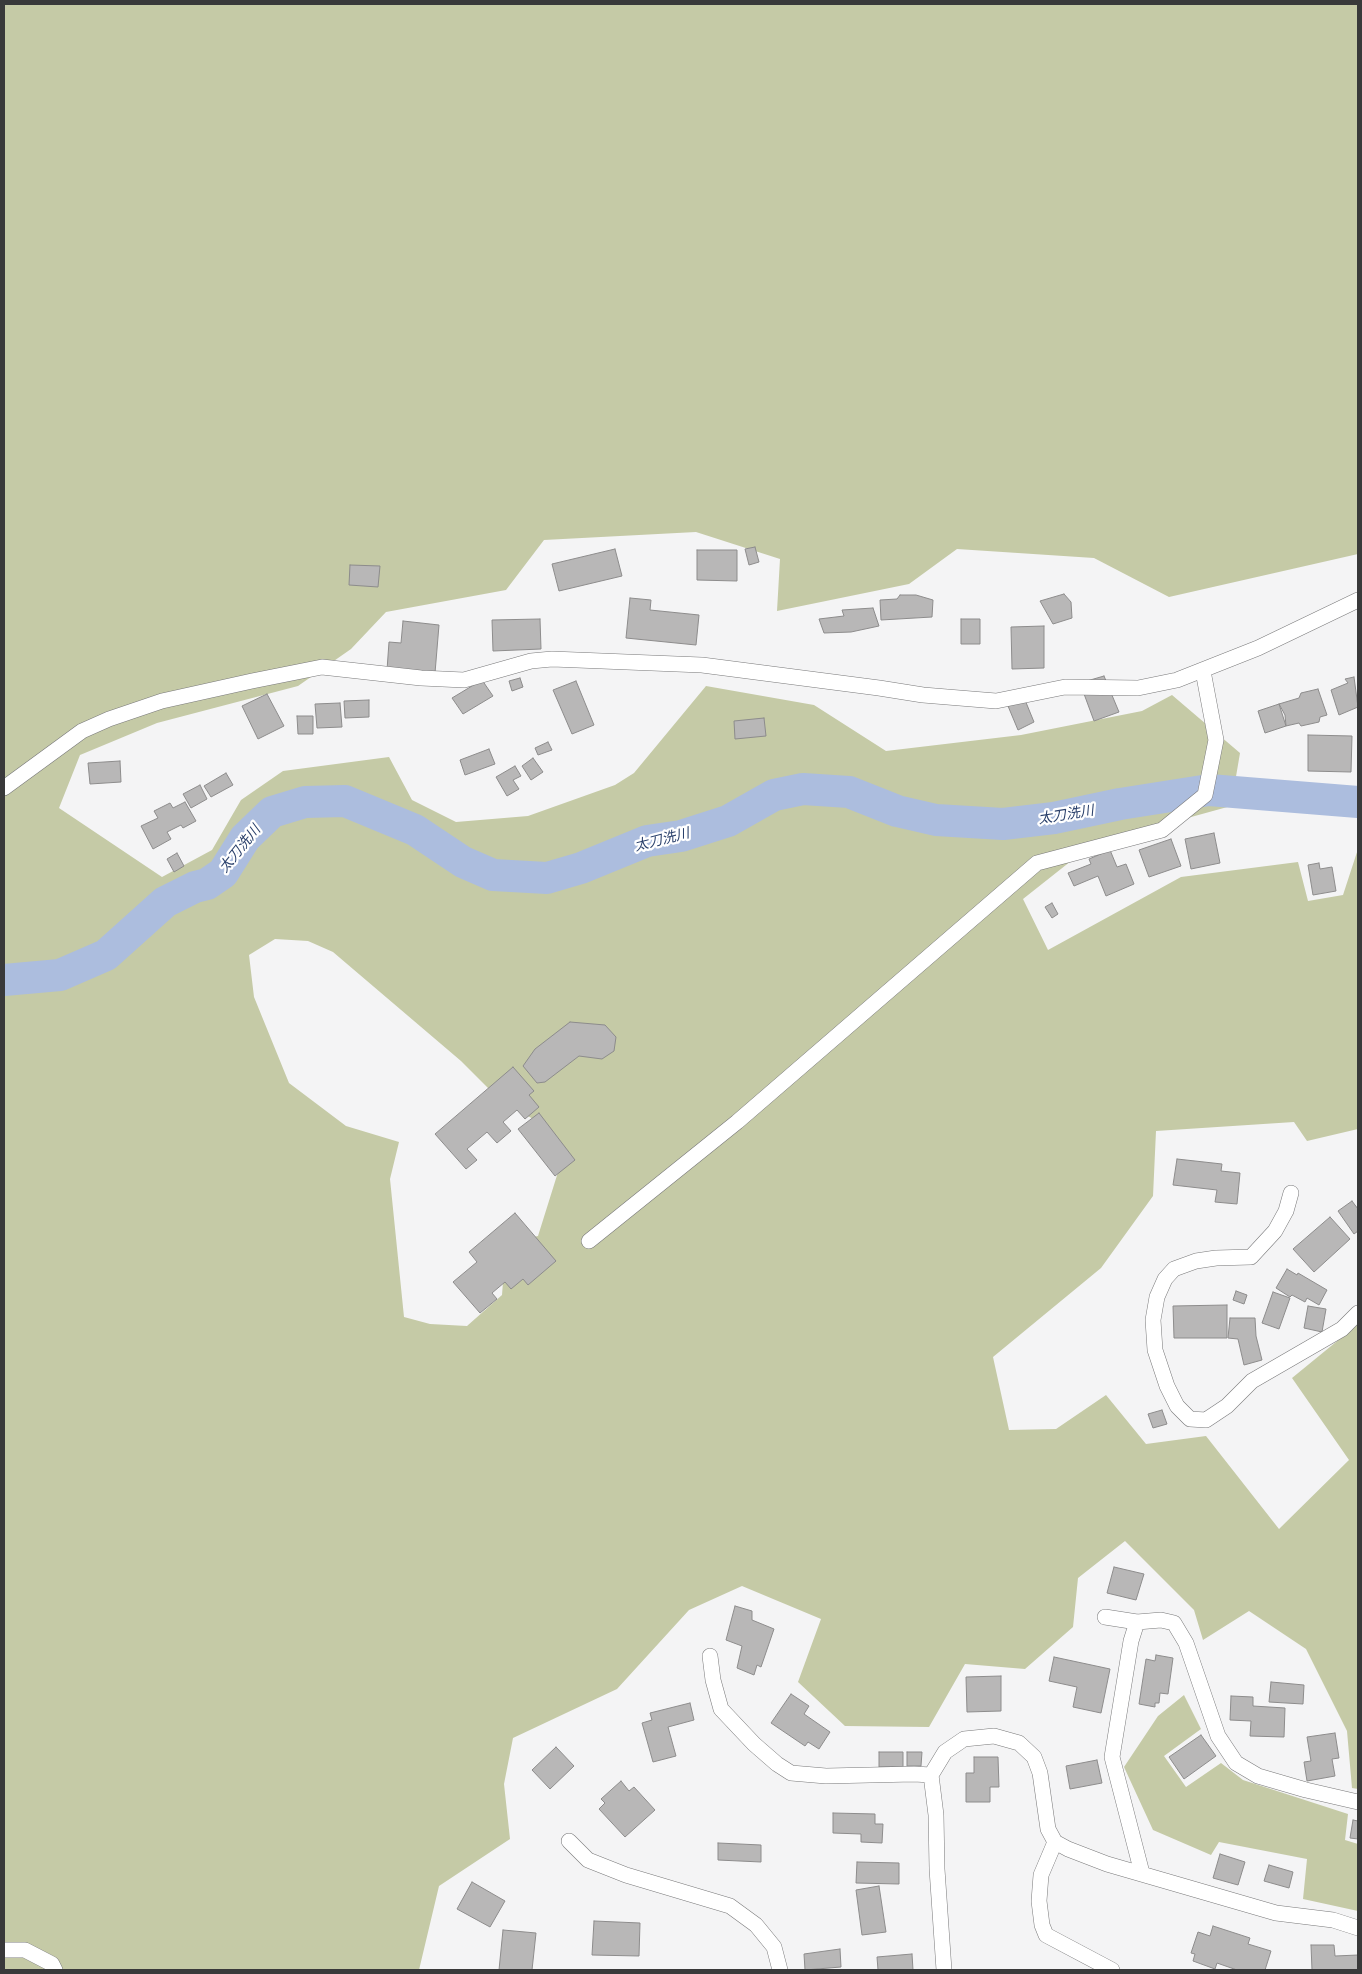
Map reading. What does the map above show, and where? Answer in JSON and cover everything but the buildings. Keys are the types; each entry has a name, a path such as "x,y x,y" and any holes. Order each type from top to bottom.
{"street":[{"path":"4,788 82,731 109,719 162,701 322,667 421,678 464,680 531,661 552,659 702,665 923,695 996,701 1065,687 1138,688 1177,680 1258,648 1358,600"},
{"path":"588,1241 737,1122 1038,863 1162,830 1205,795 1216,740 1203,671"},
{"path":"1291,1192 1286,1211 1275,1231 1251,1257 1216,1258 1196,1261 1174,1269 1165,1279 1157,1297 1153,1320 1155,1350 1167,1386 1177,1406 1190,1419 1206,1420 1227,1406 1252,1381 1342,1329 1358,1313"},
{"path":"1105,1617 1137,1622 1161,1620 1174,1623 1186,1643 1218,1736 1236,1763 1258,1776 1358,1802"},
{"path":"1137,1622 1112,1757 1142,1873"},
{"path":"710,1656 713,1680 721,1709 754,1744 777,1764 791,1773 826,1776 931,1775"},
{"path":"944,1970 937,1878 936,1815 931,1775 945,1752 964,1739 994,1736 1019,1743 1034,1756 1040,1772 1048,1829 1055,1842 1088,1858 1276,1912 1333,1920 1358,1928"},
{"path":"569,1841 588,1860 626,1875 730,1906 756,1925 774,1947 780,1970"},
{"path":"1055,1842 1041,1875 1040,1901 1042,1925 1046,1935 1065,1947 1112,1970"},
{"path":"4,1950 25,1950 52,1964 55,1970"}],"green space":[{"path":"4,4 1358,4 1358,554 1169,597 1094,558 957,549 909,584 777,611 780,559 696,532 544,540 506,590 386,612 351,649 298,686 157,723 80,755 59,808 162,877 212,850 241,800 283,771 389,757 412,800 456,822 528,816 615,785 634,773 706,686 814,705 886,751 1021,735 1142,711 1172,695 1240,753 1231,806 1126,835 1071,861 1023,899 1048,950 1181,877 1298,862 1308,901 1343,895 1358,849 1358,1129 1307,1141 1294,1122 1156,1131 1153,1196 1101,1268 993,1357 1009,1430 1056,1429 1106,1395 1146,1444 1206,1436 1279,1529 1349,1460 1292,1378 1358,1324 1358,1789 1352,1788 1347,1731 1306,1649 1249,1611 1203,1640 1194,1610 1125,1541 1078,1578 1073,1627 1025,1669 965,1664 929,1727 845,1726 798,1682 821,1619 742,1586 689,1610 617,1689 513,1738 504,1784 510,1839 439,1886 419,1970 4,1970","holes":["275,939 308,941 333,952 461,1061 503,1103 539,1122 564,1153 538,1236 506,1243 502,1295 467,1326 430,1324 404,1317 390,1179 399,1142 346,1126 289,1083 254,997 249,955"]},
{"path":"1184,1695 1201,1729 1164,1756 1186,1787 1221,1763 1243,1780 1348,1814 1345,1840 1358,1844 1358,1911 1303,1899 1307,1859 1219,1842 1211,1855 1153,1830 1124,1767 1158,1716"}],"waterway":[{"name":"太刀洗川","path":"4,980 60,975 106,955 165,902 195,887 207,884 223,873 245,838 272,812 305,802 345,801 415,830 463,862 493,875 547,878 581,868 647,841 681,836 728,821 774,795 803,789 849,792 897,811 936,820 1003,824 1054,818 1120,804 1209,790 1358,802"}]}
